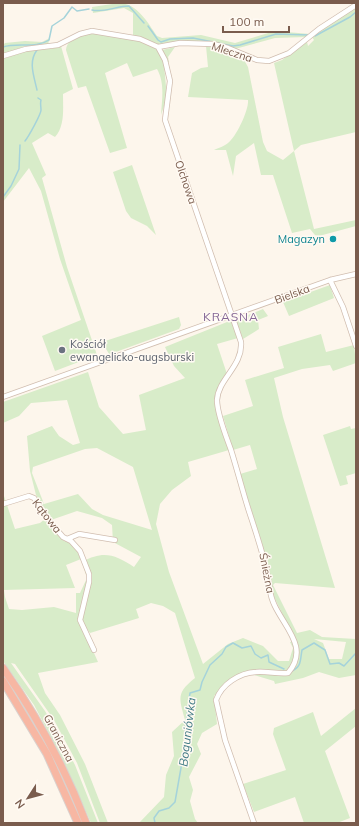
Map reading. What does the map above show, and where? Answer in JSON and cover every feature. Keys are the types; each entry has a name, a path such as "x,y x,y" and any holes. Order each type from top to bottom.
{"highway":[{"name":"Graniczna","path":"3,668 48,739 66,775 86,823"},
{"name":"Graniczna","path":"3,681 47,754 78,823"}],"street":[{"name":"Mleczna","path":"158,48 180,43 206,43 228,48 257,60 269,61 289,53 319,29 356,5"},
{"path":"3,56 26,49 58,45 80,34 92,31 140,39 158,48"},
{"name":"Olchowa","path":"158,48 165,60 170,81 165,120 232,316"},
{"name":"Bielska","path":"3,397 330,280 356,274"},
{"path":"330,280 343,308 356,346"},
{"name":"Śnieżna","path":"232,316 242,342 242,350 235,366 224,382 217,400 265,560 271,596 297,648 295,663 288,673 248,673 231,681 218,694 216,700 225,740 254,823"},
{"name":"Kątowa","path":"3,504 29,496 34,498 51,523 63,537 76,545 80,551 89,574 89,582 80,620 94,650"},
{"name":"Kątowa","path":"67,539 80,534 114,540"}],"green space":[{"path":"119,3 131,6 137,10 157,36 162,38 201,35 235,43 275,31 310,34 306,37 275,38 235,49 201,41 159,45 162,50 175,47 168,57 169,62 164,65 167,97 161,115 162,85 160,74 157,69 133,77 127,63 105,73 127,148 110,153 86,86 78,88 66,50 69,42 84,35 106,34 133,36 133,13 124,8 93,13 92,7"},
{"path":"356,6 356,132 301,145 294,151 274,63 282,60 307,42 308,46 314,40 312,37"},
{"path":"50,38 48,44 45,46 26,46 3,54 3,45 5,43 25,41 42,42"},
{"path":"61,46 73,89 63,94 62,123 55,137 48,133 32,143 46,175 42,178 67,267 97,355 55,371 42,336 81,320 60,259 41,191 29,168 3,202 3,59 27,50 50,49"},
{"path":"206,46 227,51 243,58 248,67 263,142 267,151 283,160 294,151 314,229 356,220 356,226 319,236 315,235 310,229 292,233 273,175 261,175 254,143 236,156 233,176 226,150 214,150 227,144 235,135 244,116 248,100 188,97 192,73 201,68 208,67"},
{"path":"132,165 156,235 147,226 131,218 126,211 113,172"},
{"path":"330,285 334,298 289,316 283,302"},
{"path":"263,309 268,316 258,320 259,329 243,339 236,320"},
{"path":"179,317 181,325 179,329 113,353 109,354 102,342"},
{"path":"232,320 238,338 217,344 227,374 220,386 215,401 229,450 188,462 191,476 172,490 160,504 156,524 169,572 203,664 228,644 243,638 263,646 278,661 289,661 293,648 290,642 296,641 272,593 268,563 240,474 257,469 250,445 233,450 223,416 253,406 245,380 284,368 278,347 321,334 326,352 354,345 356,363 333,371 330,365 302,369 274,378 283,417 335,588 275,583 273,585 297,633 310,630 322,637 356,639 356,675 339,678 319,672 303,678 275,684 274,681 244,672 232,678 214,696 217,724 202,733 197,744 201,754 189,777 193,790 190,801 195,819 198,823 139,823 164,797 166,775 174,756 172,732 185,720 181,706 182,692 195,678 175,613 163,606 151,603 136,609 139,618 90,633 78,617 98,662 38,673 45,693 60,715 85,764 108,823 100,823 77,763 54,720 15,664 11,663 45,711 75,765 98,823 91,823 62,758 34,705 3,661 3,493 15,529 40,523 45,519 64,541 72,543 81,559 66,565 75,588 4,590 9,609 22,610 54,607 76,613 76,593 80,593 87,578 82,562 90,558 103,555 121,559 134,567 141,557 113,542 112,525 102,518 77,511 51,520 36,495 30,471 27,436 52,426 59,436 73,445 80,443 67,400 31,403 19,416 3,423 3,402 88,372 99,407 123,434 146,430 139,395 185,378 174,366 165,347","holes":["97,448 133,467 152,530 103,515 92,509 78,494 44,504 32,473 33,467 85,449","314,639 346,642 342,659 329,659 323,643"]},
{"path":"350,426 351,429 356,428 356,473 346,476 348,484 340,486 323,435"},
{"path":"3,673 35,722 64,778 83,823 81,823 46,747 3,676"},
{"path":"356,708 356,726 325,751 350,818 337,823 304,823 295,797 254,812 243,784 286,770 273,734 274,728 313,712 321,736"}],"waterway":[{"path":"92,10 101,11 129,6 144,23"},
{"path":"3,47 44,43 49,40 52,26 64,18 72,7 77,11 89,9"},
{"path":"315,36 350,17 356,12"},
{"path":"148,26 161,42 170,39 193,38 233,46 276,34 309,35"},
{"path":"37,50 32,64 37,90"},
{"path":"25,141 41,110 41,100 38,98"},
{"path":"3,197 11,186 19,169 20,145"},
{"name":"Boguniówka","path":"155,823 154,818 159,811 169,808 175,802 182,762 187,748 185,730 190,693 200,690 210,665 222,654 226,647 233,643 242,648 251,646 255,654 261,658 268,655 269,662 284,669"},
{"name":"Boguniówka","path":"292,671 299,665 302,650 314,643 325,650 330,664 339,663 344,666 356,653"}],"place":[{"name":"Magazyn","path":"333,239"},
{"name":"Kościół ewangelicko-augsburski","path":"62,350"}],"district":[{"name":"KRASNA","path":"231,316"}]}
